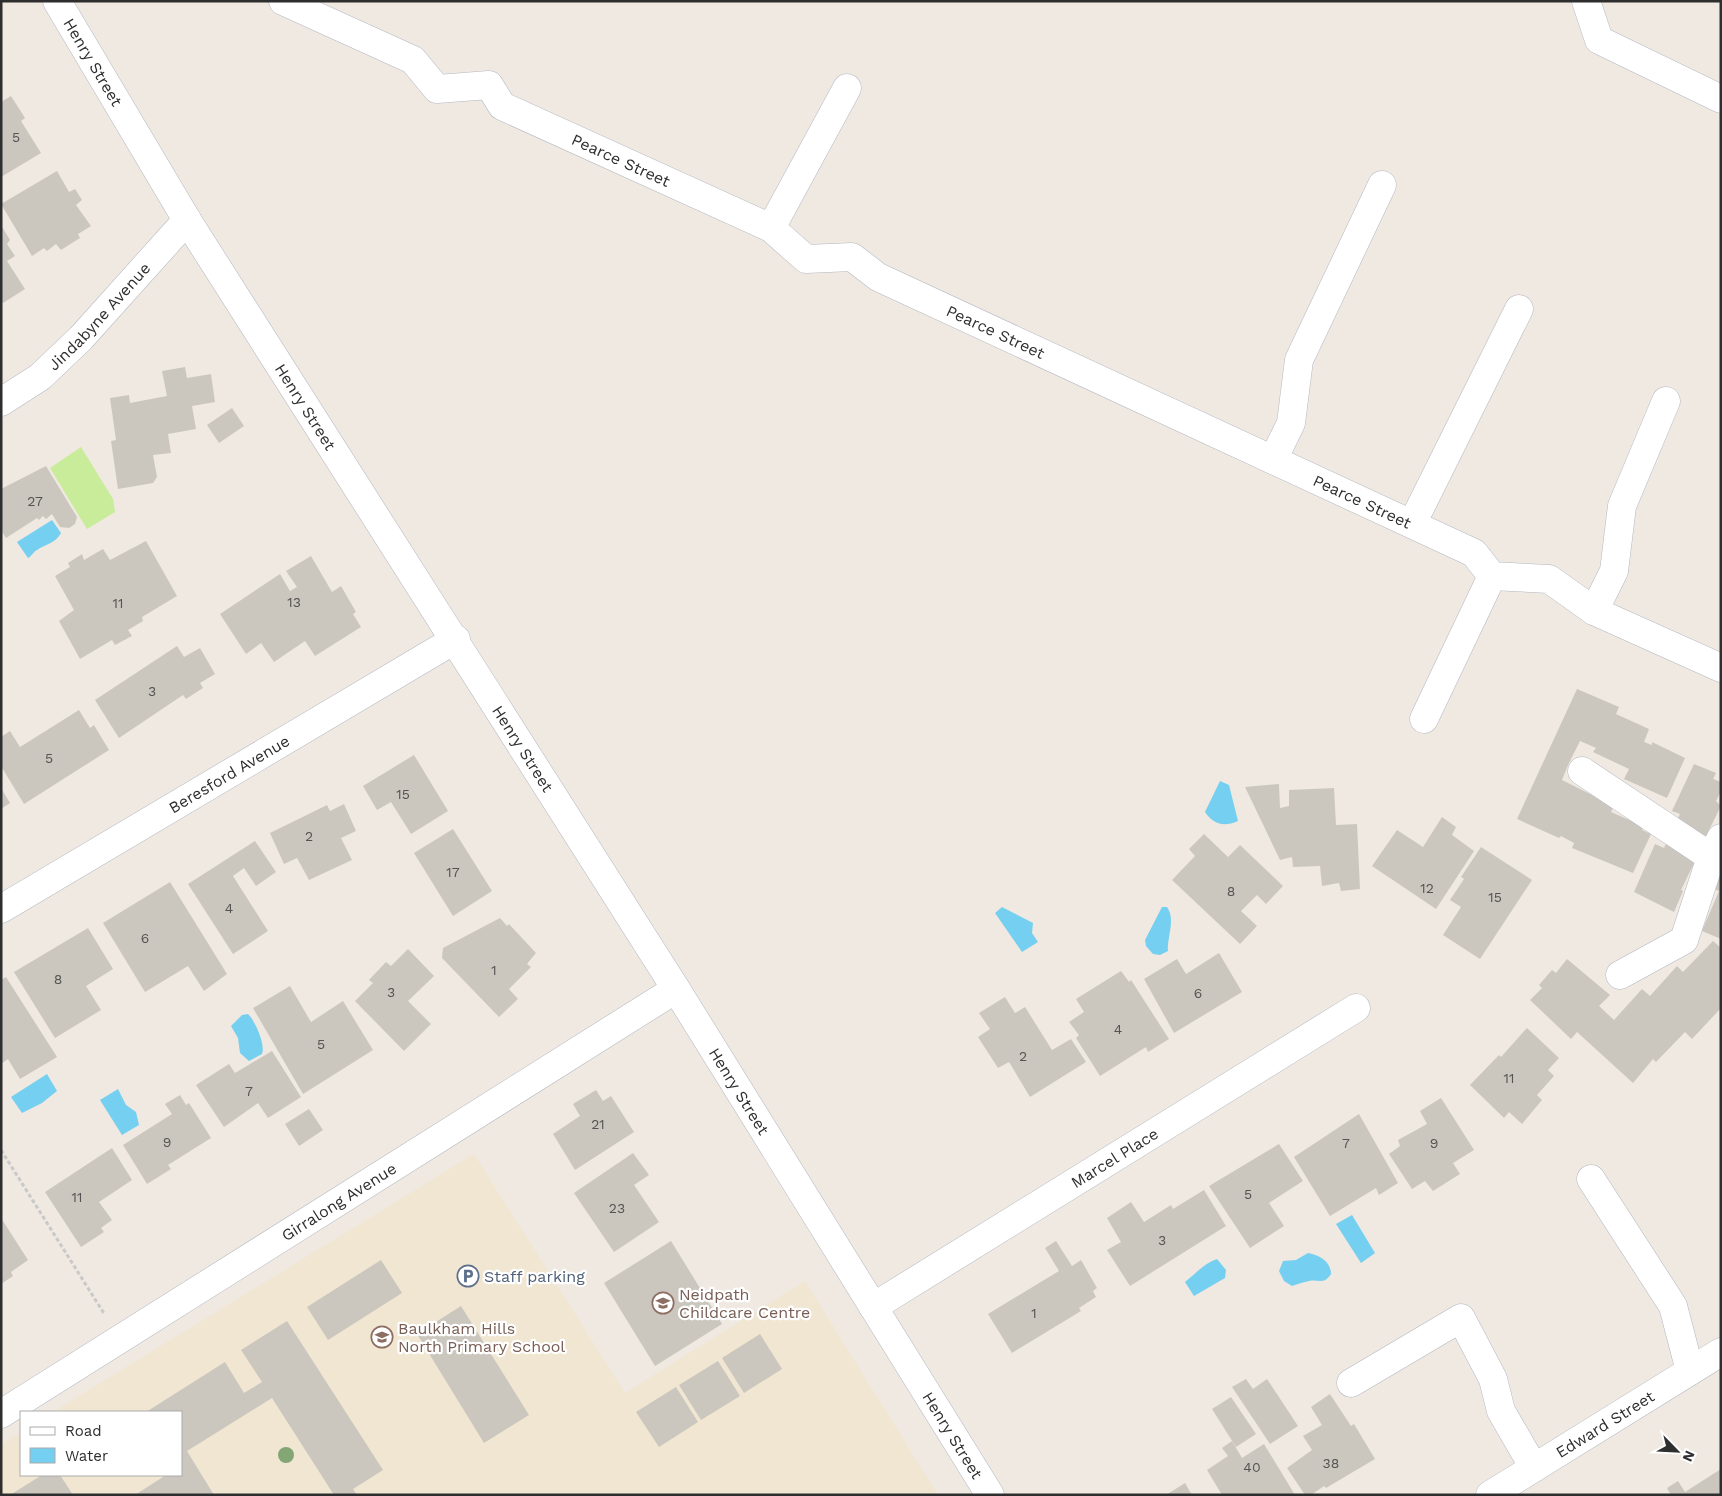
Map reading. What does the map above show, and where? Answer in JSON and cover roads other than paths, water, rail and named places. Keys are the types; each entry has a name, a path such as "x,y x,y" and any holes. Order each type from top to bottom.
{"street":[{"name":"Henry Street","path":"57,1 188,220 456,640 573,830 676,989 990,1495"},
{"name":"Pearce Street","path":"283,1 413,60 437,89 489,86 502,106 771,228 806,259 852,257 878,277 1474,553 1492,576"},
{"path":"1586,1 1599,40 1721,99"},
{"path":"771,228 847,88"},
{"path":"1273,460 1291,423 1299,360 1382,185"},
{"name":"Jindabyne Avenue","path":"1,402 40,377 81,338 188,220"},
{"path":"1412,524 1519,309"},
{"path":"1594,611 1614,571 1622,506 1666,401"},
{"path":"1424,719 1492,576 1549,580 1594,611 1721,668"},
{"name":"Beresford Avenue","path":"1,909 456,640"},
{"path":"1582,771 1716,847 1684,940 1620,976"},
{"name":"Girralong Avenue","path":"1,1414 676,989"},
{"name":"Marcel Place","path":"873,1307 1356,1008"},
{"path":"1592,1179 1673,1306 1690,1371"},
{"path":"1351,1383 1461,1318 1493,1379 1501,1411 1534,1468"},
{"name":"Edward Street","path":"1490,1495 1721,1352"}],"water":[{"path":"52,520 61,533 56,539 28,558 17,542"},
{"path":"1220,781 1229,785 1238,821 1220,824 1212,820 1205,812"},
{"path":"1002,907 1033,923 1032,933 1038,942 1022,952 995,913"},
{"path":"1162,907 1167,907 1170,912 1171,923 1168,951 1160,955 1153,954 1146,946 1145,940"},
{"path":"248,1014 259,1032 263,1050 262,1054 249,1061 240,1053 238,1038 231,1026 242,1015"},
{"path":"47,1074 57,1091 42,1103 22,1113 11,1097"},
{"path":"118,1089 126,1105 136,1112 139,1125 122,1135 100,1100"},
{"path":"1352,1215 1375,1253 1361,1263 1336,1224"},
{"path":"1308,1253 1321,1257 1329,1266 1331,1274 1324,1281 1309,1281 1292,1286 1284,1281 1279,1271 1283,1261 1296,1260"},
{"path":"1217,1259 1226,1270 1225,1278 1194,1296 1185,1282"}],"place":[{"name":"Staff parking","path":"468,1276"},
{"name":"Neidpath Childcare Centre","path":"663,1303"},
{"name":"Baulkham Hills North Primary School","path":"382,1337"}]}
